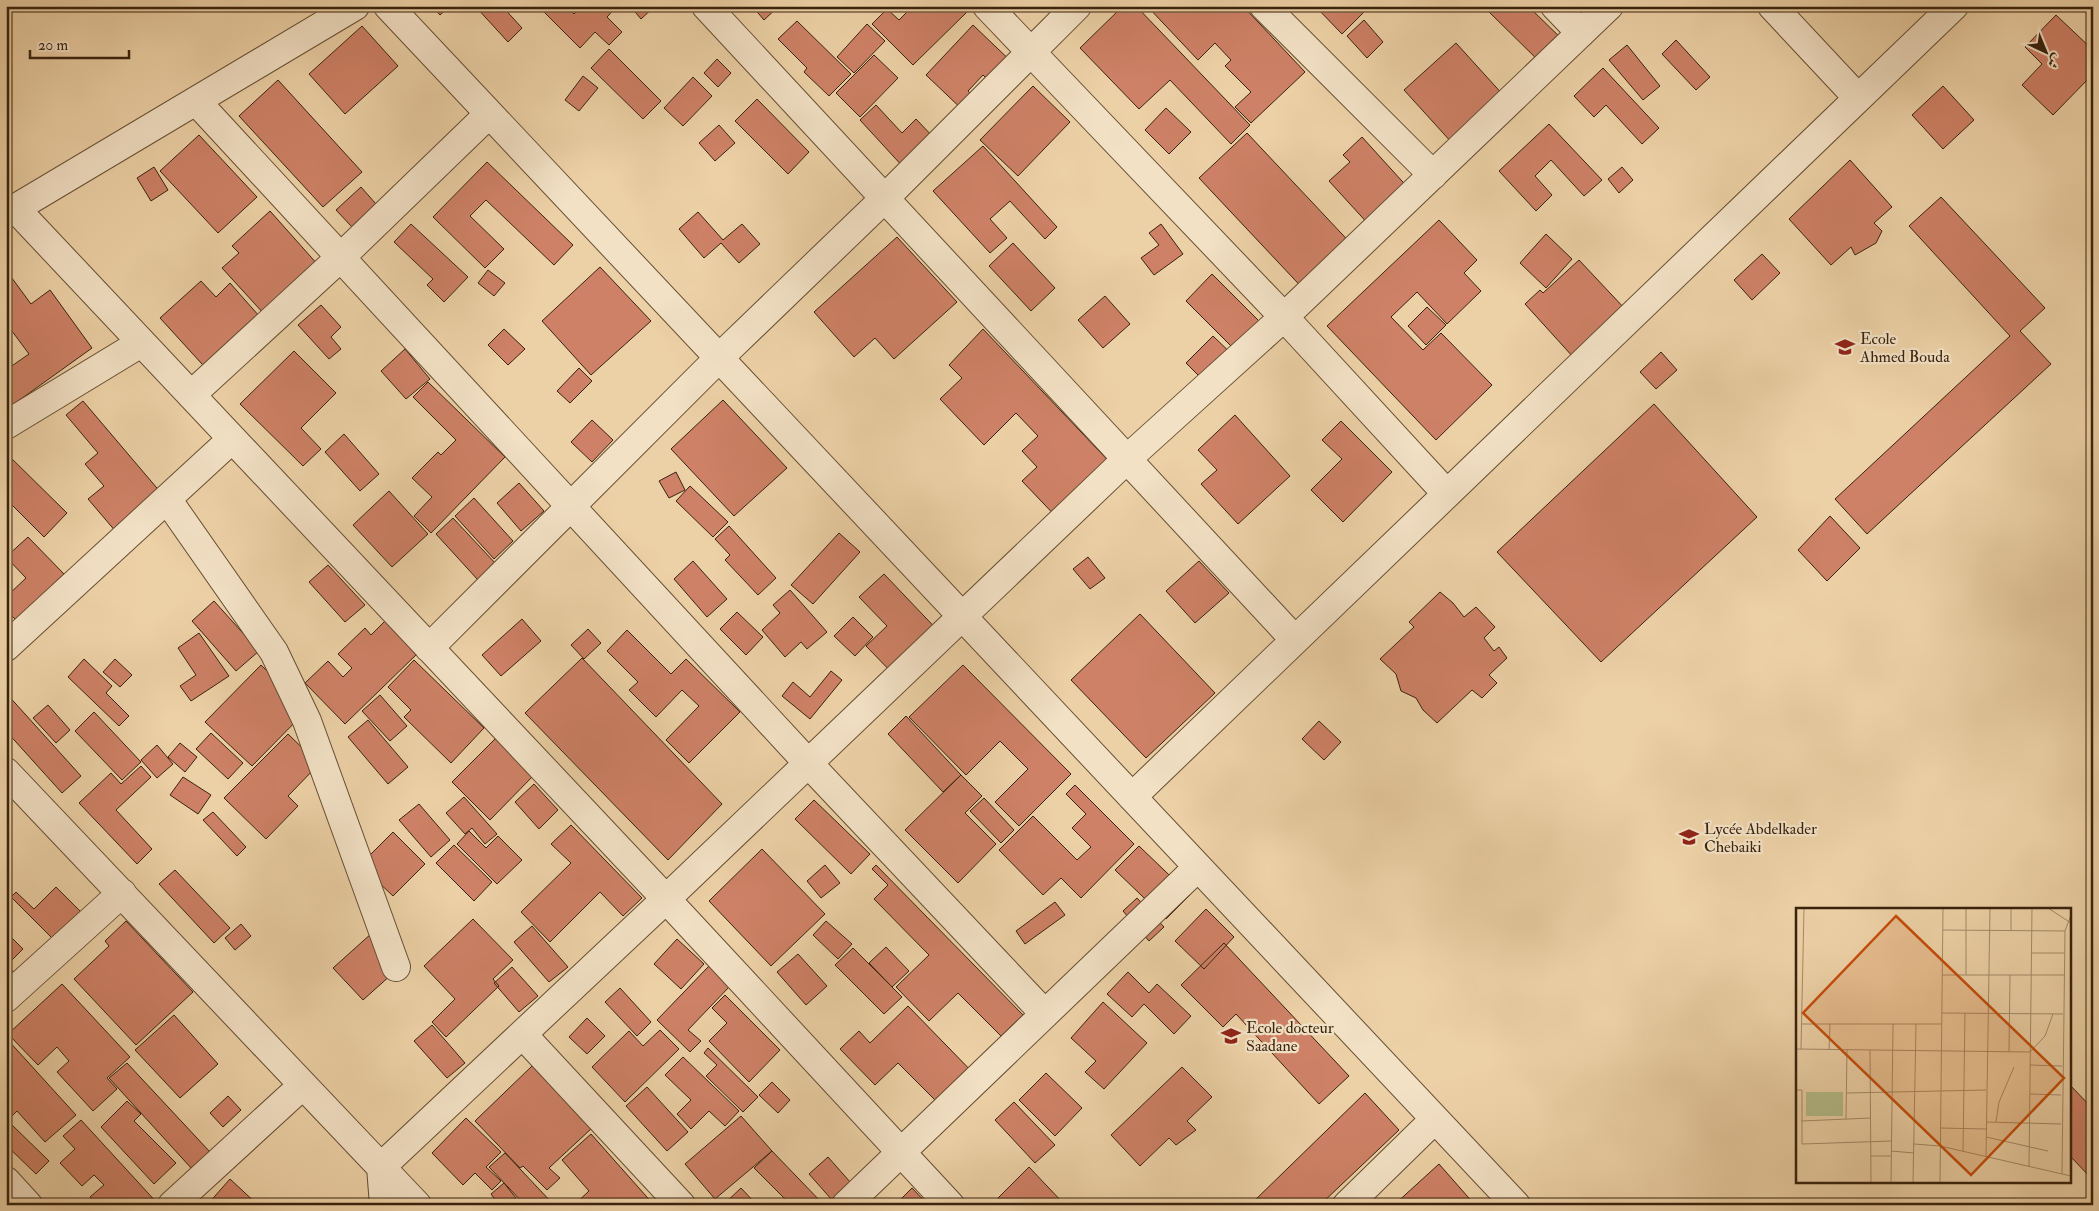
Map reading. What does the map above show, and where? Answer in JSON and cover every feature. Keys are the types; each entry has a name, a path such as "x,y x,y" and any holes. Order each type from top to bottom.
{"street":[{"path":"355,6 11,211 142,343 666,899 950,1205"},
{"path":"388,6 1516,1205"},
{"path":"706,6 1295,640"},
{"path":"987,6 1284,317 1446,494"},
{"path":"430,648 719,358 1032,54 1078,6"},
{"path":"1264,6 1433,175"},
{"path":"1555,6 1581,32"},
{"path":"381,1167 666,899 1127,459 1284,317 1609,6"},
{"path":"1772,6 1858,98"},
{"path":"1132,797 1954,6"},
{"path":"196,101 808,764 1045,1014"},
{"path":"191,395 341,257 489,114"},
{"path":"6,425 142,343"},
{"path":"6,647 232,439"},
{"path":"167,499 274,652 307,721 396,967"},
{"path":"6,772 417,1205"},
{"path":"846,1205 1198,867"},
{"path":"6,998 122,893"},
{"path":"523,1034 680,1205"},
{"path":"172,1205 304,1085"},
{"path":"1346,1205 1435,1119"},
{"path":"381,1167 384,1205"},
{"path":"6,1181 28,1205"}],"building":[{"path":"432,6 450,6 440,15"},
{"path":"475,6 502,6 522,28 508,42"},
{"path":"538,6 567,6 574,14 582,6 617,6 607,17 622,32 609,45 595,32 580,48"},
{"path":"630,6 655,6 641,19"},
{"path":"752,6 779,6 764,20"},
{"path":"913,6 961,6 967,12 913,65 872,24 887,9 899,20"},
{"path":"1123,6 1136,6 1250,125 1231,144 1170,80 1139,109 1080,48"},
{"path":"1147,6 1243,6 1305,72 1251,123 1235,107 1251,92 1225,66 1231,60 1215,43 1198,60"},
{"path":"1315,6 1370,6 1342,34"},
{"path":"1489,6 1528,6 1570,47 1548,70 1486,9"},
{"path":"2056,15 2093,50 2093,74 2053,115 2022,85 2042,64 2025,47"},
{"path":"1364,20 1383,42 1367,58 1347,36"},
{"path":"797,21 851,74 829,96 804,72 807,68 778,39"},
{"path":"867,24 885,41 854,73 837,57"},
{"path":"973,25 1018,68 998,89 983,75 968,91 979,102 967,114 926,75"},
{"path":"362,26 398,66 345,114 309,74"},
{"path":"1676,40 1710,77 1696,90 1662,54"},
{"path":"1456,43 1515,108 1463,155 1404,90"},
{"path":"1627,45 1660,86 1643,100 1609,60"},
{"path":"609,49 661,101 643,119 591,68"},
{"path":"874,55 898,78 860,117 836,93"},
{"path":"717,59 731,73 718,87 704,73"},
{"path":"1603,68 1659,128 1642,144 1606,105 1594,117 1574,96"},
{"path":"583,76 598,88 579,111 565,100"},
{"path":"693,77 712,96 683,126 664,108"},
{"path":"278,80 362,172 323,207 239,116"},
{"path":"1033,86 1070,122 1018,176 980,140"},
{"path":"1943,86 1974,120 1943,149 1912,115"},
{"path":"757,99 809,152 788,174 735,121"},
{"path":"876,105 902,133 916,119 936,140 905,169 860,120"},
{"path":"1166,108 1191,132 1169,154 1145,130"},
{"path":"1549,124 1602,180 1584,196 1551,160 1535,176 1552,195 1536,211 1499,171"},
{"path":"719,125 735,143 715,161 699,143"},
{"path":"1247,133 1357,250 1309,295 1199,178"},
{"path":"199,135 257,197 218,233 160,171"},
{"path":"1362,137 1411,191 1371,227 1329,181 1350,162 1343,155"},
{"path":"983,146 1057,227 1045,239 1010,201 990,219 1007,238 990,253 933,191"},
{"path":"1850,160 1892,207 1874,223 1882,231 1876,243 1855,255 1851,247 1831,265 1789,219"},
{"path":"487,162 573,245 554,265 486,200 470,216 504,249 485,268 433,217"},
{"path":"154,167 168,190 151,201 137,178"},
{"path":"1622,167 1633,180 1619,193 1608,179"},
{"path":"361,187 376,204 352,227 336,210"},
{"path":"1941,197 2045,308 2020,331 2051,364 1867,534 1835,499 2010,336 1909,226"},
{"path":"270,211 319,266 265,315 222,268 239,253 232,246"},
{"path":"698,212 723,240 742,224 760,244 739,263 721,243 704,258 679,229"},
{"path":"1439,220 1477,260 1464,273 1481,291 1447,324 1417,292 1391,317 1423,350 1441,333 1492,385 1436,440 1327,326"},
{"path":"411,224 468,277 444,302 427,285 433,279 394,242"},
{"path":"1161,224 1183,254 1154,275 1141,258 1159,245 1149,233"},
{"path":"1546,234 1572,259 1546,288 1520,263"},
{"path":"897,237 957,302 894,359 875,338 854,357 814,312"},
{"path":"1013,243 1055,288 1031,311 989,266"},
{"path":"1762,254 1780,273 1752,300 1734,280"},
{"path":"1579,260 1626,310 1574,358 1525,304 1540,290 1543,293"},
{"path":"600,267 651,321 591,375 542,321"},
{"path":"6,270 31,304 50,290 92,348 7,409 6,370 29,354 6,323"},
{"path":"488,270 505,283 494,296 478,283"},
{"path":"1212,274 1274,336 1248,363 1186,301"},
{"path":"201,281 216,297 230,283 267,325 212,375 160,318"},
{"path":"1105,296 1130,324 1103,348 1078,320"},
{"path":"321,305 341,327 331,337 341,349 329,359 298,325"},
{"path":"1427,307 1446,325 1426,345 1408,326"},
{"path":"504,329 525,349 508,365 488,345"},
{"path":"983,329 1120,473 1064,525 1022,481 1037,467 1022,451 1038,436 1016,413 984,445 940,399 962,378 949,365"},
{"path":"1213,336 1238,360 1211,388 1186,363"},
{"path":"405,349 430,379 406,399 381,371"},
{"path":"294,351 336,393 301,428 321,449 303,466 240,404"},
{"path":"1661,352 1677,370 1656,389 1640,372"},
{"path":"579,368 592,381 570,403 557,391"},
{"path":"428,382 505,457 431,533 414,516 432,497 412,478 438,452 441,455 456,440 413,397"},
{"path":"723,400 787,468 734,516 671,449"},
{"path":"83,401 162,494 117,533 88,499 104,486 85,464 98,453 66,415"},
{"path":"1654,404 1757,517 1601,662 1497,552"},
{"path":"1235,415 1290,476 1238,524 1201,484 1217,470 1198,450"},
{"path":"592,420 613,440 592,462 571,442"},
{"path":"1341,421 1392,472 1343,522 1311,490 1342,459 1322,440"},
{"path":"344,434 379,474 360,491 325,452"},
{"path":"6,453 67,513 44,537 6,499"},
{"path":"676,472 685,490 669,498 659,481"},
{"path":"519,483 544,511 521,531 497,503"},
{"path":"690,486 728,522 713,537 676,501"},
{"path":"389,491 428,534 392,567 353,525"},
{"path":"474,498 513,541 494,559 455,516"},
{"path":"1830,516 1860,548 1827,581 1798,550"},
{"path":"453,518 496,564 478,580 436,534"},
{"path":"729,526 776,578 758,595 725,560 730,555 715,539"},
{"path":"839,533 860,552 813,604 791,585"},
{"path":"28,537 64,574 16,620 6,610 6,597 26,578 6,557"},
{"path":"1088,557 1105,578 1090,589 1073,569"},
{"path":"693,561 727,599 707,617 674,579"},
{"path":"1199,561 1229,593 1195,623 1166,591"},
{"path":"328,565 365,605 345,622 309,582"},
{"path":"884,574 945,638 900,681 866,646 887,626 859,597"},
{"path":"790,590 827,632 807,649 801,642 785,657 762,630 780,613 773,605"},
{"path":"1440,592 1453,603 1464,617 1476,607 1495,627 1484,638 1494,651 1499,647 1507,658 1489,675 1497,683 1482,698 1472,690 1437,723 1423,710 1416,698 1401,691 1396,674 1380,659 1414,627 1409,622"},
{"path":"214,601 259,651 236,671 192,621"},
{"path":"737,612 763,637 746,655 720,629"},
{"path":"1140,614 1215,693 1146,758 1071,680"},
{"path":"853,617 873,637 855,656 834,636"},
{"path":"522,619 541,641 501,676 482,655"},
{"path":"386,620 418,653 345,724 305,683 328,661 343,677 352,668 338,654 365,628 371,635"},
{"path":"588,629 601,643 584,659 571,645"},
{"path":"627,630 671,674 686,659 740,712 689,763 666,740 699,706 682,690 656,717 629,690 638,682 607,651"},
{"path":"199,633 229,676 191,701 180,686 196,675 178,648"},
{"path":"582,658 722,804 668,860 525,713"},
{"path":"84,659 112,686 106,693 129,716 119,726 68,677"},
{"path":"115,659 132,675 120,687 103,672"},
{"path":"414,660 484,728 451,763 404,717 411,710 388,687"},
{"path":"261,665 307,710 252,766 205,722"},
{"path":"963,665 1071,774 1019,826 995,802 1028,769 1000,741 966,775 909,717"},
{"path":"831,671 842,680 810,719 782,696 793,682 810,697"},
{"path":"6,693 81,776 62,793 6,731"},
{"path":"380,695 407,726 390,741 362,711"},
{"path":"48,705 70,730 56,743 33,718"},
{"path":"94,712 141,762 122,780 75,731"},
{"path":"906,716 961,775 943,792 888,734"},
{"path":"368,720 408,767 388,784 348,737"},
{"path":"1319,721 1341,742 1324,760 1302,739"},
{"path":"211,733 243,763 228,779 196,749"},
{"path":"288,734 319,764 288,796 298,806 266,839 224,798"},
{"path":"496,738 534,775 490,820 452,782"},
{"path":"180,743 197,757 185,772 168,757"},
{"path":"157,745 173,764 157,778 141,760"},
{"path":"141,766 151,777 116,810 152,849 137,864 79,803 111,773 121,784"},
{"path":"961,775 982,796 965,813 996,844 958,883 905,830"},
{"path":"183,777 211,795 198,814 170,795"},
{"path":"534,784 558,810 539,829 515,802"},
{"path":"1075,785 1134,844 1081,898 1061,878 1043,895 999,850 1033,816 1077,860 1091,847 1072,828 1086,814 1066,794"},
{"path":"464,797 497,834 485,844 472,828 465,834 446,813"},
{"path":"984,798 1014,830 1001,843 970,811"},
{"path":"814,800 870,854 851,874 795,819"},
{"path":"419,804 450,840 431,857 399,820"},
{"path":"213,812 246,847 237,856 203,820"},
{"path":"571,825 642,898 623,916 600,892 550,942 521,912 571,863 551,844"},
{"path":"469,831 486,848 498,836 522,860 497,884 457,844"},
{"path":"393,832 425,864 393,896 360,865"},
{"path":"454,845 492,882 474,901 436,863"},
{"path":"1139,846 1190,895 1166,919 1115,870"},
{"path":"762,849 825,914 771,966 709,901"},
{"path":"825,865 840,883 821,898 807,881"},
{"path":"876,865 1023,1015 1001,1036 958,993 929,1021 896,987 929,955 874,899 888,885 872,869"},
{"path":"175,870 230,928 214,943 159,884"},
{"path":"56,887 83,914 55,941 11,897 16,892 34,909"},
{"path":"1137,898 1164,927 1149,941 1123,911"},
{"path":"1055,902 1065,915 1025,944 1016,931"},
{"path":"1206,909 1234,937 1204,969 1175,941"},
{"path":"473,919 513,960 493,979 499,986 446,1037 432,1022 455,999 424,966"},
{"path":"126,921 193,992 136,1045 74,979 109,946 105,941"},
{"path":"826,921 852,944 838,959 813,935"},
{"path":"241,924 251,936 235,950 225,938"},
{"path":"532,926 568,967 549,982 514,942"},
{"path":"6,932 23,949 7,965 17,976 6,986"},
{"path":"372,933 401,966 363,1000 333,968"},
{"path":"677,939 704,964 681,989 654,964"},
{"path":"1224,943 1349,1076 1319,1104 1236,1014 1223,1027 1181,985"},
{"path":"886,947 909,971 892,987 869,963"},
{"path":"853,948 902,997 884,1014 835,965"},
{"path":"798,954 827,986 806,1005 777,972"},
{"path":"709,966 730,986 688,1030 701,1041 690,1052 657,1020"},
{"path":"512,967 538,996 519,1012 494,983"},
{"path":"1128,972 1149,993 1157,984 1191,1016 1174,1034 1144,1004 1132,1017 1107,994"},
{"path":"62,984 130,1057 107,1078 117,1089 93,1111 57,1072 69,1061 57,1047 38,1065 8,1034"},
{"path":"620,988 651,1022 637,1036 605,1002"},
{"path":"725,995 780,1050 749,1082 709,1041 727,1023 712,1008"},
{"path":"1103,1002 1147,1043 1104,1089 1085,1072 1096,1061 1071,1038"},
{"path":"908,1006 982,1082 949,1114 898,1063 875,1085 840,1049 859,1031 870,1043"},
{"path":"174,1015 218,1064 180,1098 135,1050"},
{"path":"587,1018 605,1036 587,1054 569,1037"},
{"path":"432,1025 465,1063 447,1078 414,1041"},
{"path":"660,1030 679,1049 625,1102 592,1067 629,1031 643,1046"},
{"path":"7,1039 76,1115 45,1142 17,1111 6,1122"},
{"path":"708,1048 758,1097 743,1112 706,1076 717,1065 704,1053"},
{"path":"683,1057 739,1111 725,1126 709,1111 691,1129 677,1114 691,1100 665,1075"},
{"path":"127,1063 210,1152 192,1169 109,1078"},
{"path":"532,1066 592,1128 549,1168 560,1178 547,1190 523,1166 520,1168 475,1121"},
{"path":"1182,1067 1212,1097 1187,1121 1196,1130 1176,1145 1169,1138 1140,1166 1111,1135"},
{"path":"1046,1073 1082,1108 1055,1136 1019,1100"},
{"path":"772,1082 790,1100 778,1113 759,1095"},
{"path":"647,1087 688,1132 667,1151 626,1106"},
{"path":"2072,1087 2093,1109 2093,1180 2072,1158"},
{"path":"1365,1093 1399,1130 1320,1205 1250,1205"},
{"path":"228,1096 241,1110 223,1127 210,1113"},
{"path":"127,1101 141,1114 134,1121 176,1163 154,1184 101,1127"},
{"path":"1014,1102 1055,1145 1035,1163 995,1120"},
{"path":"741,1116 772,1151 715,1199 685,1164"},
{"path":"466,1118 501,1152 486,1167 501,1181 492,1190 475,1173 463,1185 432,1153"},
{"path":"81,1120 159,1205 97,1205 90,1197 104,1185 94,1175 82,1186 60,1163 75,1149 63,1136"},
{"path":"9,1122 49,1161 36,1174 6,1145 6,1125"},
{"path":"591,1134 654,1205 574,1205 589,1191 562,1160"},
{"path":"772,1151 824,1205 785,1205 788,1202 754,1168"},
{"path":"505,1153 554,1205 525,1205 489,1167"},
{"path":"828,1157 851,1183 832,1200 809,1174"},
{"path":"1439,1164 1475,1205 1394,1205"},
{"path":"1029,1167 1065,1205 1005,1205 998,1198"},
{"path":"230,1179 258,1205 207,1205"},
{"path":"504,1183 516,1198 507,1205 499,1205 491,1194"},
{"path":"741,1188 757,1205 723,1205"},
{"path":"912,1188 928,1205 895,1205"}],"place":[{"name":"Ecole Ahmed Bouda","path":"1845,347"},
{"name":"Lycée Abdelkader Chebaiki","path":"1689,837"},
{"name":"Ecole docteur Saadane","path":"1231,1036"}]}
